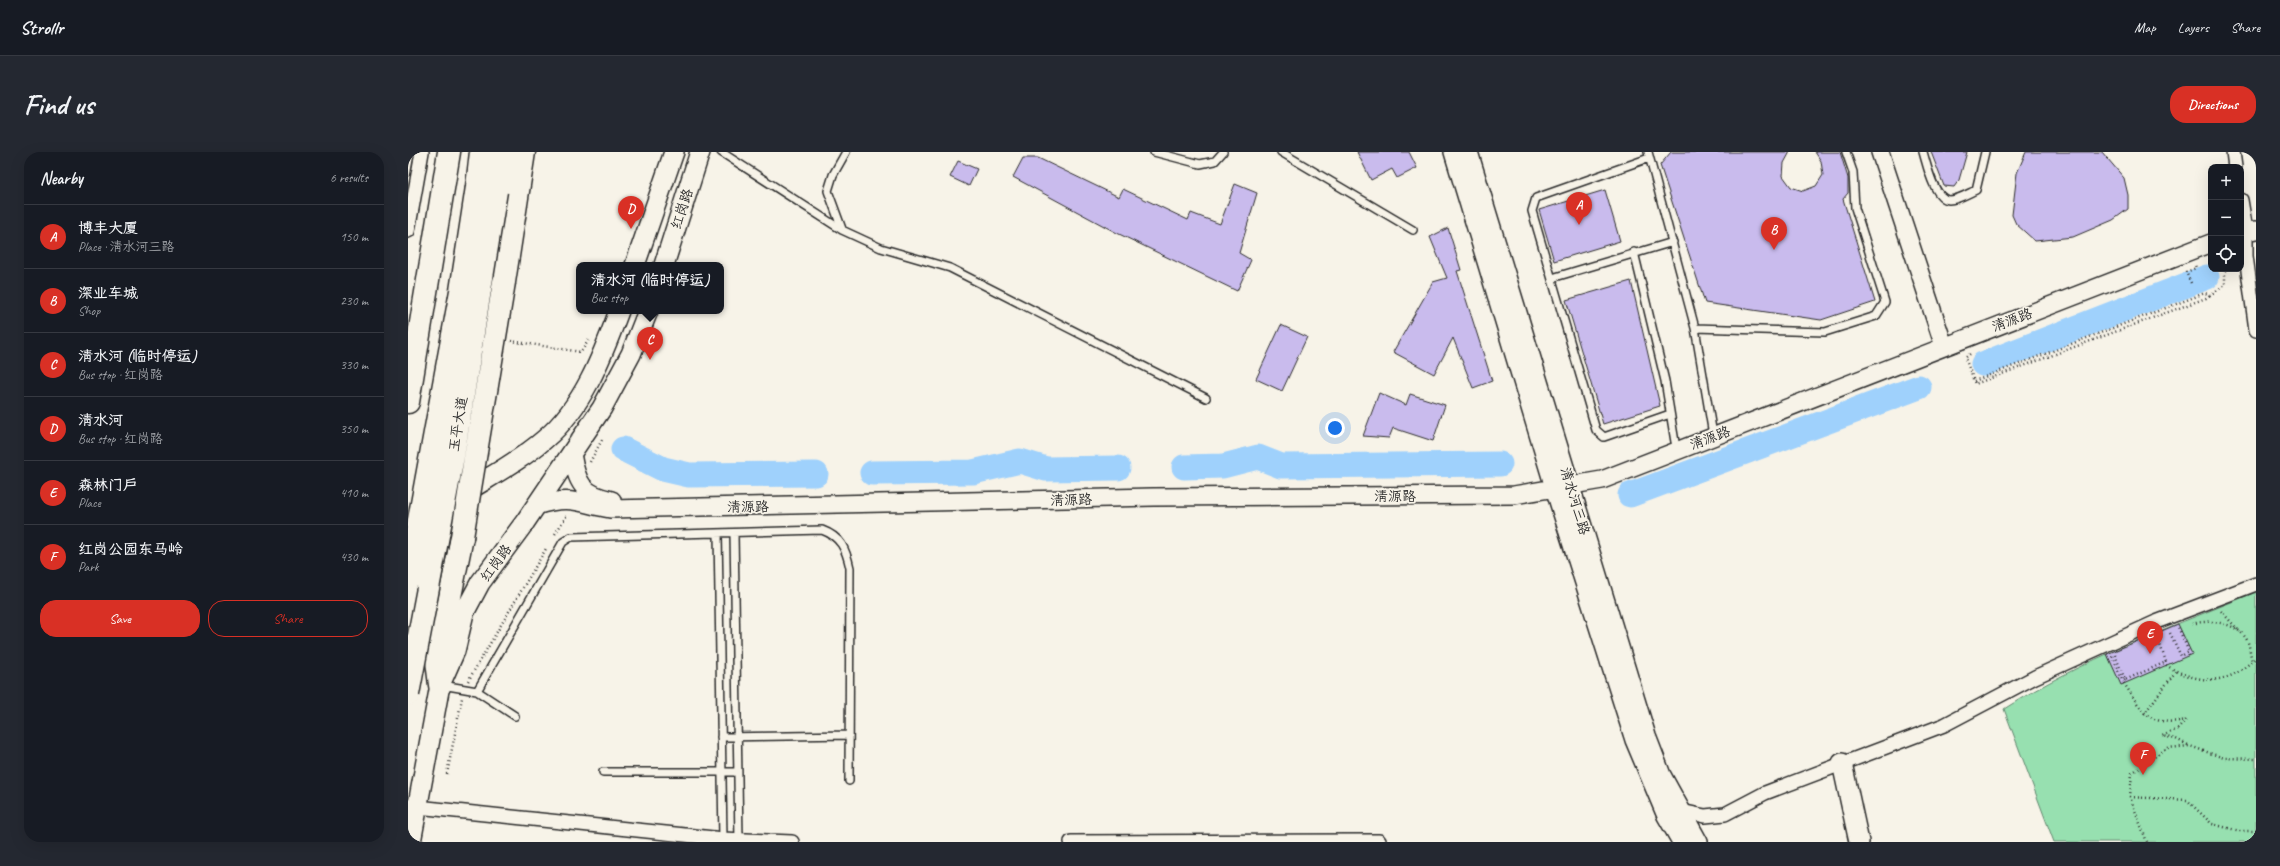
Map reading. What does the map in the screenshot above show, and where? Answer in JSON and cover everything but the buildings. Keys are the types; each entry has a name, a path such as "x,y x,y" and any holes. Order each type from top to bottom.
{"highway":[{"path":"408,402 449,152"},
{"name":"玉平大道","path":"408,694 453,456 486,189 481,152"},
{"name":"玉平大道","path":"408,580 461,290 486,189 502,152"},
{"path":"440,685 437,661 462,536 524,152"}],"main road":[{"name":"红岗路","path":"636,262 674,152"},
{"name":"红岗路","path":"665,262 700,152"},
{"path":"408,544 439,510 535,447 557,428 570,412 591,379 618,314"},
{"name":"红岗路","path":"411,842 413,806 440,685 450,662 462,620 471,598 572,454 615,386 631,354 647,314"},
{"path":"1842,763 1859,842"}],"street":[{"path":"409,223 422,152"},
{"name":"清水河三路","path":"1453,152 1561,483"},
{"name":"清水河三路","path":"1469,152 1634,740 1673,813 1699,842"},
{"path":"1880,152 1943,343"},
{"path":"2233,152 2235,164"},
{"path":"2244,212 2248,227 2246,256 2256,330"},
{"name":"清源路","path":"572,454 577,478 594,496 613,501 1153,489 1513,487 1602,480 2208,237"},
{"name":"清源路","path":"536,506 554,500 570,499 610,509 1153,497 1514,495 1600,471 2208,244"},
{"path":"1673,813 1705,816 1725,814 1765,793 1944,725 2035,677 2156,622 2256,584"},
{"path":"413,806 723,839 792,842"},
{"name":"清水河三路","path":"1673,813 1679,840"},
{"path":"1071,842 1379,841"}],"lane":[{"path":"721,152 842,230 881,248 950,268 1206,398"},
{"path":"842,230 828,191 833,175 846,152"},
{"path":"1154,152 1200,164 1214,161 1223,152"},
{"path":"1280,152 1413,230"},
{"path":"1695,328 1825,332 1876,316 1885,302 1855,208 1853,172 1846,152"},
{"path":"1923,152 1934,186 1941,197 1950,200 1976,190 1985,152"},
{"path":"1670,414 1604,437 1596,430 1532,211 1536,198 1648,155 1673,242 1695,328 1712,428"},
{"path":"1552,278 1634,252 1673,242"},
{"path":"1634,252 1659,354 1675,442"},
{"path":"477,691 563,542 571,537 822,530 833,534 841,542 847,553 850,568 849,781"},
{"path":"718,533 723,839"},
{"path":"734,533 739,840"},
{"path":"440,685 477,691 515,716"},
{"path":"721,737 849,735"},
{"path":"603,772 738,772"}],"path":[{"path":"2191,283 2186,272 2196,268"},
{"path":"1965,358 1975,384 2206,298 2225,286 2225,272"},
{"path":"1974,381 2205,293 2210,295"},
{"path":"510,341 581,352 591,337"},
{"path":"2216,599 2220,611 2235,624 2249,645 2252,662"},
{"path":"2190,624 2219,623 2234,628 2243,635"},
{"path":"2178,627 2190,652 2181,656 2169,632 2178,627"},
{"path":"2124,681 2166,662 2155,637 2161,634"},
{"path":"2121,652 2114,655 2124,681"},
{"path":"2111,654 2124,681 2144,714 2158,722 2171,723 2186,720 2178,729 2162,736 2176,739 2190,746 2224,758 2256,759"},
{"path":"2166,665 2190,678 2218,679 2236,674 2256,658"},
{"path":"2144,714 2176,671"},
{"path":"2147,842 2130,797 2132,773 2166,748 2190,746"},
{"path":"2130,797 2187,800 2212,824 2240,831 2256,831"}],"green space":[{"path":"2256,592 2256,842 2054,842 2004,709 2034,691 2096,659 2159,631"}],"waterway":[{"path":"1983,364 2207,277"},
{"path":"1630,495 1919,387"},
{"path":"623,449 663,469 689,475 816,474"},
{"path":"1184,467 1223,466 1258,457 1281,466 1500,464"},
{"path":"872,473 973,472 1020,461 1046,469 1118,468"}],"place":[{"name":"博丰大厦","path":"1579,225"},
{"name":"清水河","path":"631,229"},
{"name":"深业车城","path":"1774,250"},
{"name":"清水河 (临时停运)","path":"650,360"},
{"name":"森林门户","path":"2150,654"},
{"name":"红岗公园东马岭","path":"2143,775"}]}
